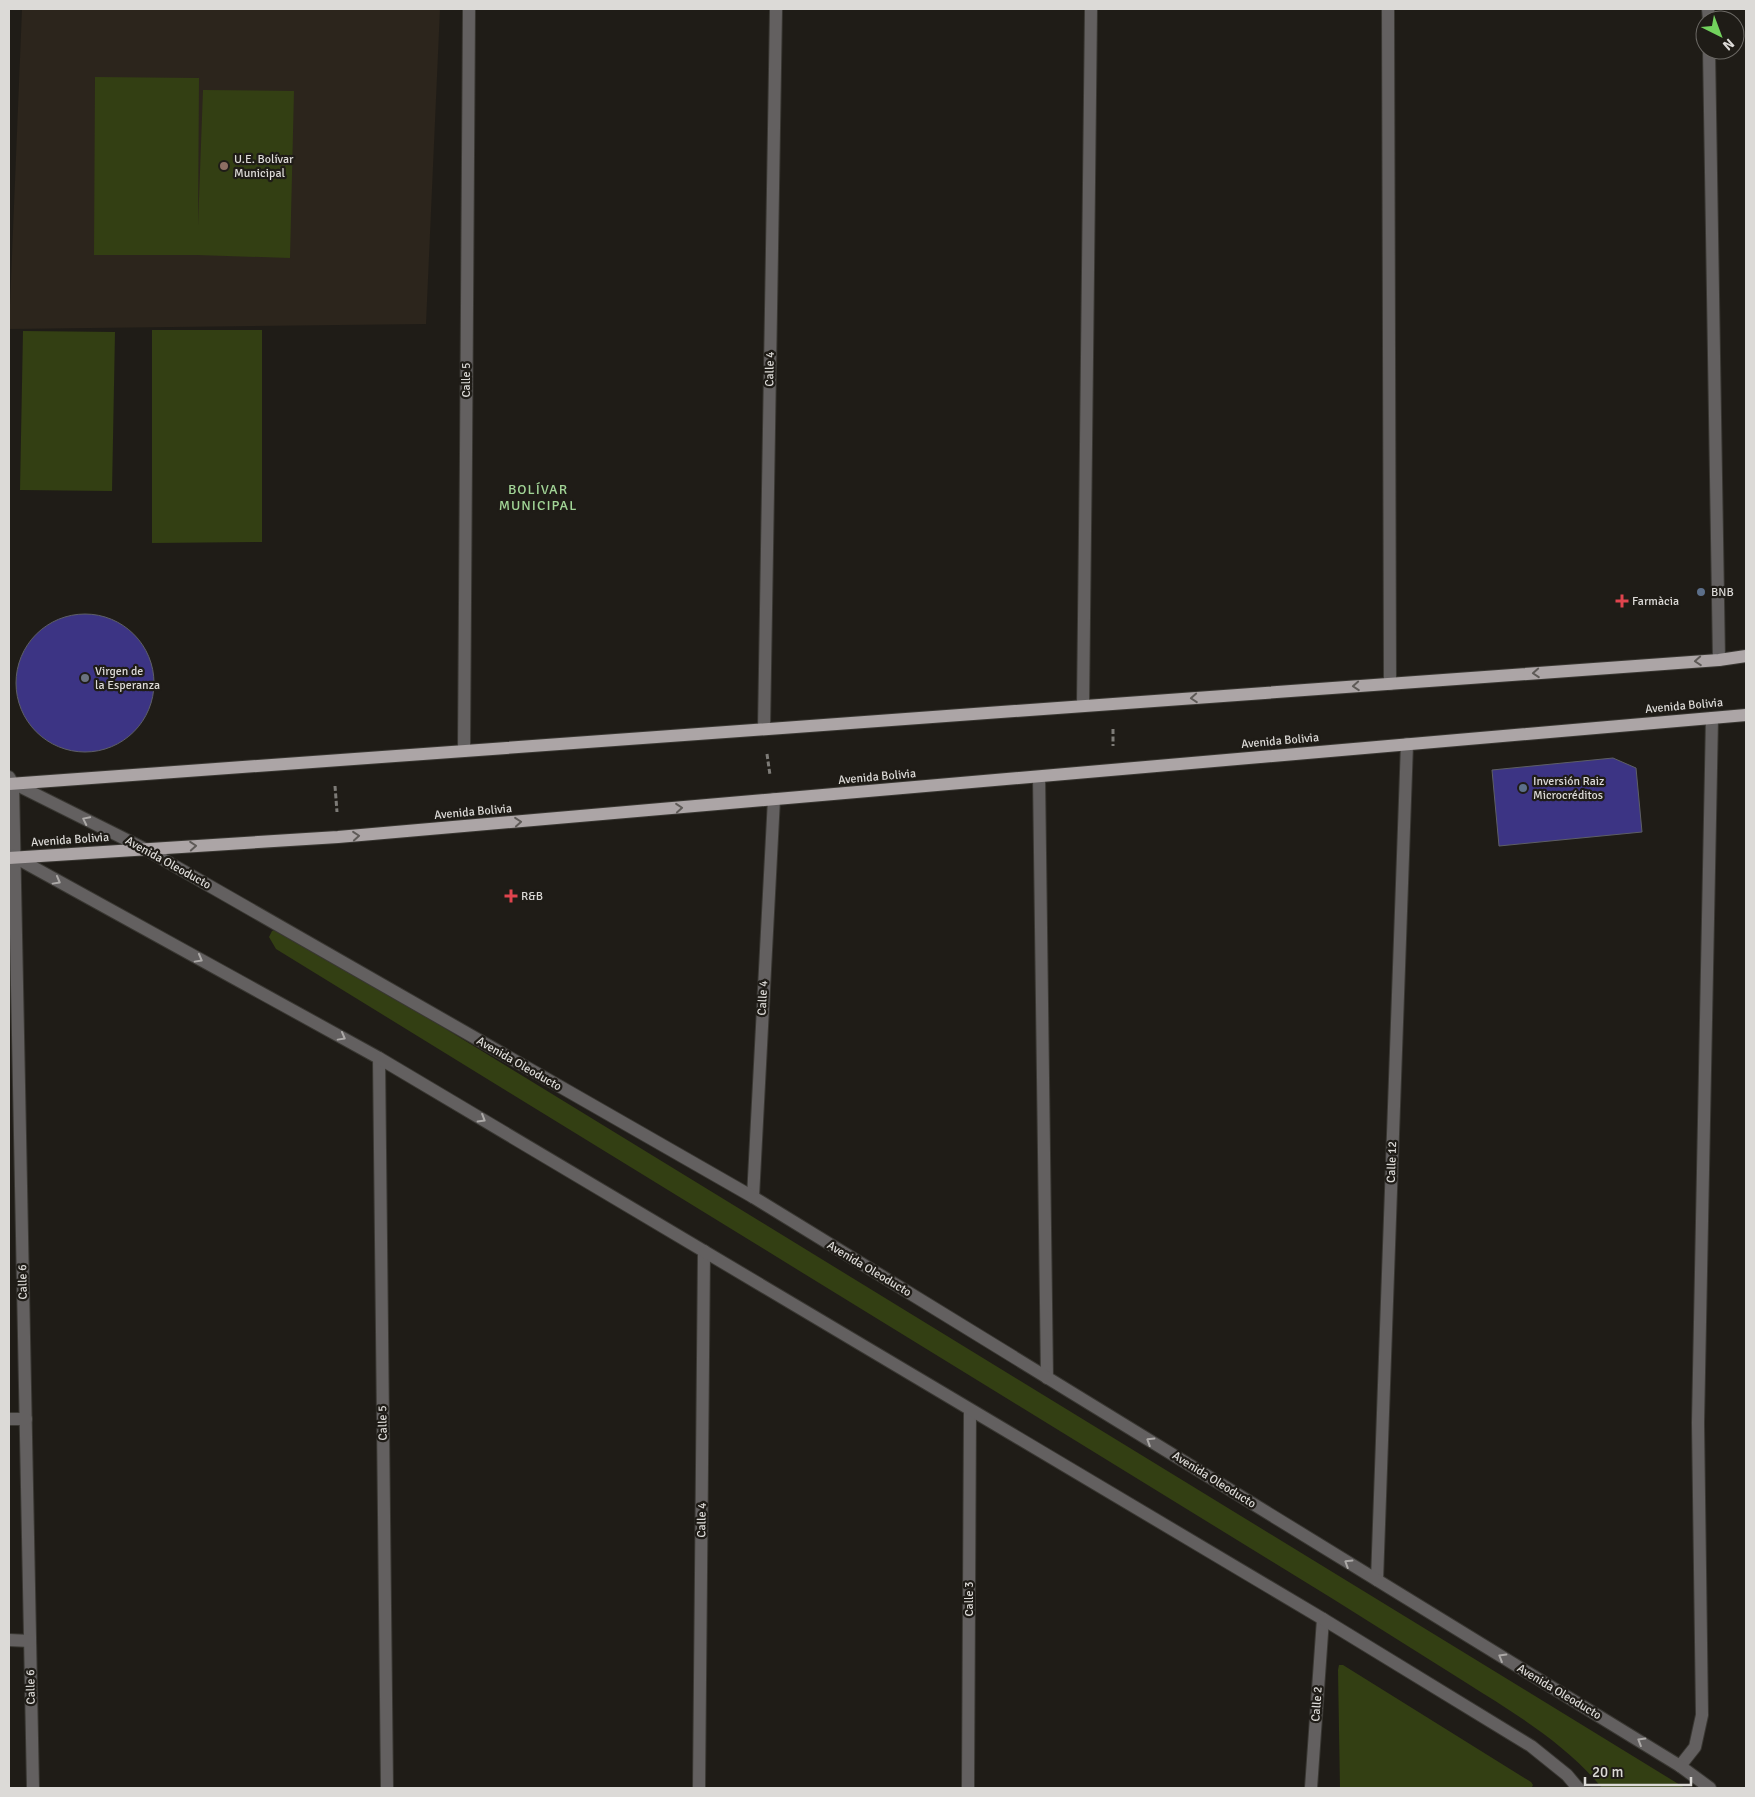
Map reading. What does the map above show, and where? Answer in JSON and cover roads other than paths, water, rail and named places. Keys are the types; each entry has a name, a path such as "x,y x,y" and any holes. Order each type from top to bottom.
{"main road":[{"path":"10,781 464,751 1719,660 1746,656"},
{"name":"Avenida Bolivia","path":"11,856 338,837 1746,714"}],"street":[{"name":"Calle 5","path":"464,751 468,9"},
{"name":"Calle 4","path":"764,729 776,9"},
{"path":"1083,706 1091,9"},
{"path":"1388,9 1390,684"},
{"path":"1709,60 1719,660"},
{"path":"1680,1766 1695,1747 1702,1715 1698,1423 1712,718"},
{"name":"Calle 12","path":"1377,1580 1407,744"},
{"path":"1039,777 1047,1378"},
{"name":"Avenida Oleoducto","path":"10,781 145,849 752,1197 1680,1766 1710,1788"},
{"name":"Calle 6","path":"10,781 33,1788"},
{"name":"Calle 4","path":"752,1197 774,800"},
{"path":"11,856 379,1058 1323,1619 1531,1746 1567,1775 1578,1788"},
{"name":"Calle 5","path":"379,1058 387,1788"},
{"name":"Calle 4","path":"699,1788 704,1251"},
{"name":"Calle 3","path":"968,1788 970,1410"},
{"path":"9,1419 26,1419"},
{"name":"Calle 2","path":"1311,1788 1323,1619"},
{"path":"9,1640 30,1641"}],"place":[{"name":"U.E. Bolívar Municipal","path":"224,166"},
{"name":"BNB","path":"1701,592"},
{"name":"Farmàcia","path":"1622,601"},
{"name":"Virgen de la Esperanza","path":"85,678"},
{"name":"Inversión Raiz Microcréditos","path":"1523,788"},
{"name":"R&B","path":"511,896"}],"district":[{"name":"BOLÍVAR MUNICIPAL","path":"538,498"}]}
